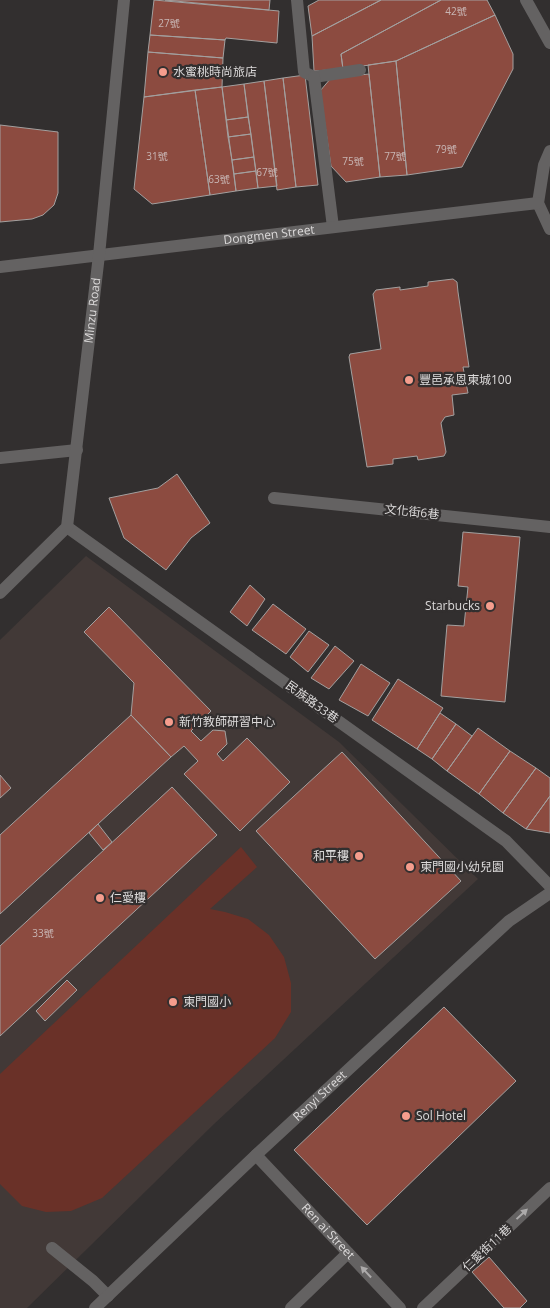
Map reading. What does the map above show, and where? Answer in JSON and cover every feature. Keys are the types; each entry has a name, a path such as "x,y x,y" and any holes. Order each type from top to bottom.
{"street":[{"name":"Minzu Road","path":"67,526 99,255 124,0"},
{"path":"297,0 304,72 314,77 360,70"},
{"path":"526,0 550,43"},
{"path":"314,77 333,228"},
{"path":"550,151 544,165 538,204 550,229"},
{"name":"Dongmen Street","path":"0,267 538,204"},
{"path":"0,458 77,450"},
{"name":"文化街6巷","path":"274,498 550,527"},
{"path":"0,593 67,526"},
{"name":"民族路33巷","path":"67,526 506,841 550,886"},
{"name":"Renyi Street","path":"95,1308 256,1155 508,921 550,893"},
{"name":"Ren ai Street","path":"256,1155 400,1308"},
{"name":"仁愛街11巷","path":"423,1308 550,1188"},
{"path":"52,1248 93,1281 108,1296"},
{"path":"291,1308 348,1253"}],"shaded area":[{"name":"東門國小","path":"86,556 339,742 478,879 214,1124 27,1308 0,1308 0,640"},
{"path":"241,847 257,867 210,909 248,919 269,935 284,957 291,983 291,1012 275,1038 102,1198 71,1211 46,1212 22,1206 0,1184 0,1074"}],"building":[{"path":"154,0 279,11 277,43 226,38 225,40 150,35"},
{"path":"165,0 270,0 269,10"},
{"path":"319,0 381,0 312,36 308,6"},
{"path":"381,0 441,0 341,54 343,69 314,71 312,36"},
{"path":"441,0 487,0 495,15 396,61 343,69 341,54"},
{"path":"495,15 513,54 513,69 462,167 407,175 396,61"},
{"path":"150,35 225,40 223,58 148,52"},
{"path":"148,52 223,58 222,87 144,97"},
{"path":"396,61 407,175 380,177 368,65"},
{"path":"369,74 380,177 346,182 331,166 320,91 331,78"},
{"path":"305,75 318,185 296,187 283,78"},
{"path":"283,78 296,187 277,190 264,81"},
{"path":"264,81 277,186 258,188 244,84"},
{"path":"244,84 248,117 226,120 222,87"},
{"path":"222,87 236,191 210,195 195,90"},
{"path":"195,90 210,195 152,204 134,189 144,97"},
{"path":"248,117 251,134 228,137 226,120"},
{"path":"0,125 58,132 58,193 54,205 43,215 32,219 0,222"},
{"path":"251,134 254,157 232,160 228,137"},
{"path":"254,157 256,171 234,174 232,160"},
{"path":"256,171 258,188 236,191 234,174"},
{"name":"豐邑承恩東城100","path":"453,279 457,282 469,367 463,367 468,393 452,395 454,415 445,417 441,423 446,452 444,456 418,460 417,456 393,459 393,464 367,467 349,357 350,354 381,349 373,294 376,290 400,287 400,290 428,286 428,282"},
{"path":"177,474 210,523 191,538 166,570 124,538 109,498 158,488"},
{"name":"Starbucks","path":"463,532 520,537 505,702 441,696 447,625 464,626 468,587 458,586"},
{"path":"250,585 265,599 247,626 230,612"},
{"path":"273,604 306,629 286,654 252,630"},
{"name":"新竹教師研習中心","path":"109,607 211,711 191,731 201,741 213,730 225,731 227,744 217,754 223,761 247,738 290,782 240,831 184,774 198,761 184,746 171,757 131,715 134,683 84,632"},
{"path":"309,631 329,645 308,672 290,657"},
{"path":"335,646 354,661 329,689 311,678"},
{"path":"361,664 390,683 368,716 339,700"},
{"path":"398,679 443,708 417,749 372,720"},
{"path":"440,713 456,724 432,759 417,749"},
{"path":"131,715 171,757 0,914 0,835"},
{"path":"456,724 472,736 447,771 432,759"},
{"path":"478,728 510,751 479,794 447,771"},
{"path":"510,751 536,768 503,813 479,794"},
{"name":"和平樓","path":"342,752 461,881 375,959 256,831"},
{"path":"536,768 550,778 550,796 526,829 503,813"},
{"path":"0,775 11,788 0,798"},
{"name":"仁愛樓","path":"172,787 217,835 0,1036 0,946"},
{"path":"550,796 550,833 526,829"},
{"path":"98,824 112,842 103,850 89,833"},
{"path":"67,980 77,990 45,1021 36,1011"},
{"name":"Sol Hotel","path":"444,1007 516,1081 367,1225 294,1150"},
{"path":"489,1257 527,1301 520,1308 504,1308 472,1272"}],"place":[{"name":"水蜜桃時尚旅店","path":"163,72"},
{"name":"豐邑承恩東城100","path":"409,380"},
{"name":"Starbucks","path":"490,606"},
{"name":"新竹教師研習中心","path":"169,722"},
{"name":"和平樓","path":"359,856"},
{"name":"東門國小幼兒園","path":"410,867"},
{"name":"仁愛樓","path":"100,898"},
{"name":"東門國小","path":"173,1002"},
{"name":"Sol Hotel","path":"406,1116"}]}
